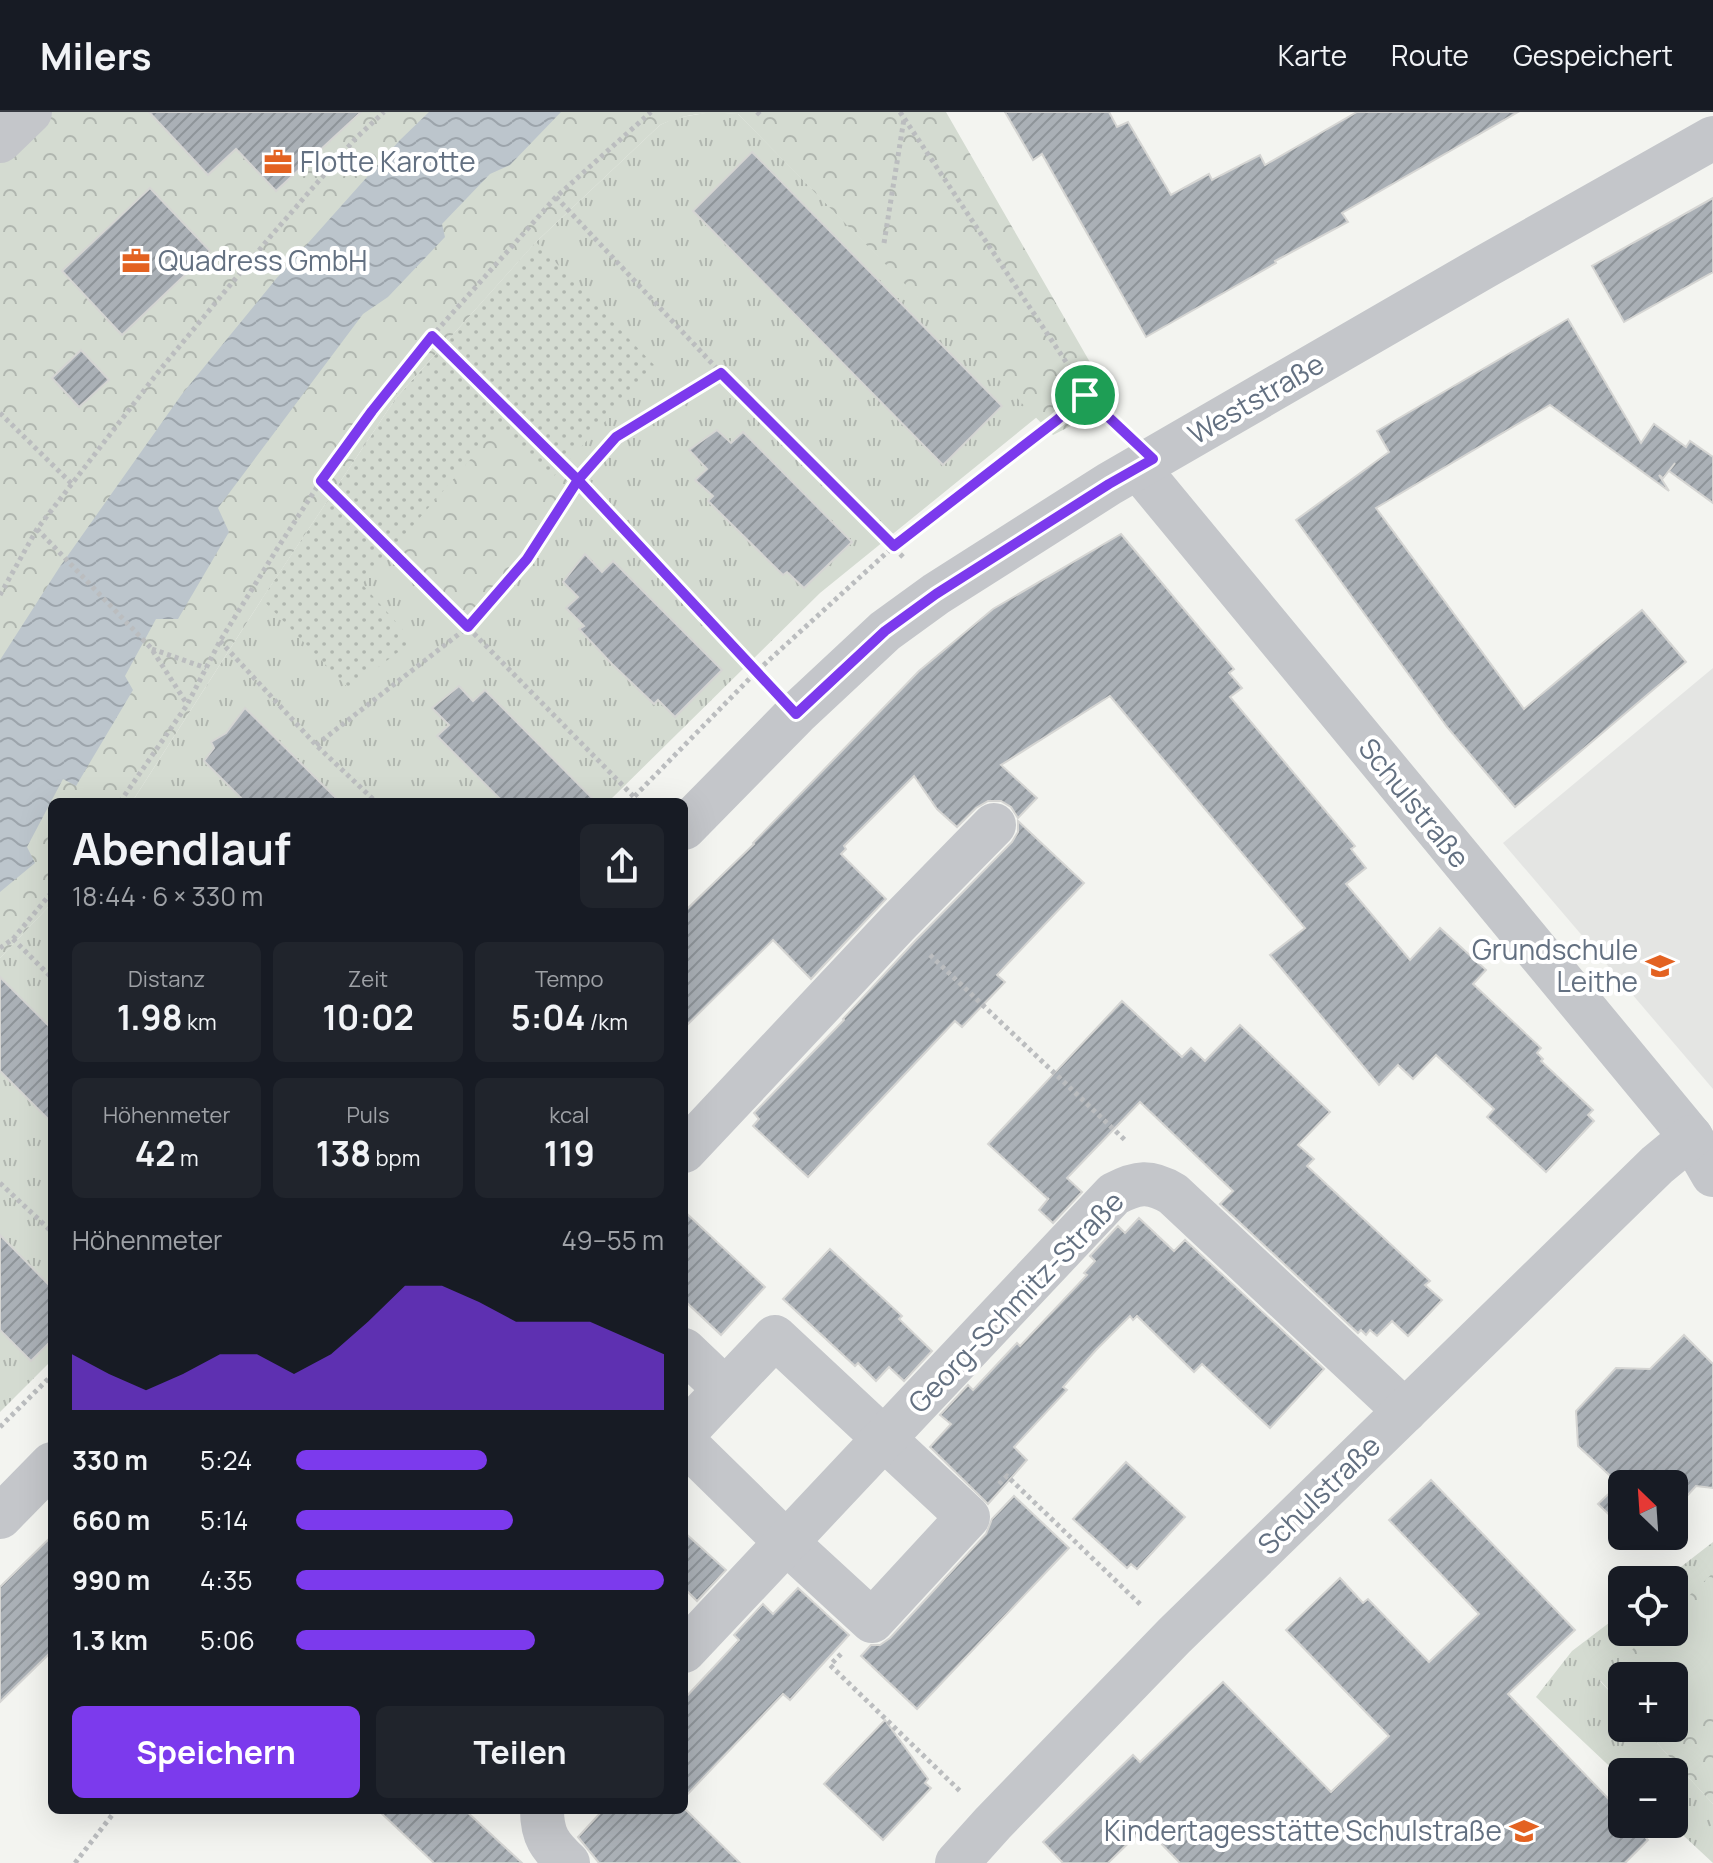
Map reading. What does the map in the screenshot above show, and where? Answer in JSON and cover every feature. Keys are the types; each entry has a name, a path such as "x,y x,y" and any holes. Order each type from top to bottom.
{"street":[{"path":"0,141 30,112"},
{"name":"Weststraße","path":"688,824 796,714 885,631 936,594 1109,484 1713,138"},
{"name":"Schulstraße","path":"1145,464 1691,1137 1713,1175"},
{"path":"688,1147 994,825"},
{"name":"Schulstraße","path":"957,1863 1174,1636 1657,1165 1691,1137"},
{"name":"Georg-Schmitz-Straße","path":"688,1647 1114,1194 1128,1187 1147,1183 1173,1194 1405,1411"},
{"path":"688,1429 775,1337 968,1517 872,1621 688,1446"},
{"path":"688,1354 725,1389"},
{"path":"0,1517 48,1468"},
{"path":"542,1814 544,1835 568,1863"}],"path":[{"path":"0,595 37,529 159,371 356,138 384,112"},
{"path":"123,798 187,705 220,641 321,481 372,411 432,336 556,197 651,112"},
{"path":"757,112 762,117 763,112"},
{"path":"900,112 1085,395 1145,464"},
{"path":"884,243 904,119"},
{"path":"556,197 721,373 894,546 936,594"},
{"path":"432,336 578,480 796,714"},
{"path":"316,745 468,627 527,559 578,480 616,437 721,373"},
{"path":"321,481 634,797 756,672 894,546 1085,395"},
{"path":"0,413 72,484"},
{"path":"37,529 151,648 187,705"},
{"path":"220,641 316,745 372,798"},
{"path":"151,648 206,668"},
{"path":"0,948 13,939 48,897"},
{"path":"897,924 1139,1153 1147,1183"},
{"path":"13,939 48,974"},
{"path":"0,1183 48,1228"},
{"path":"0,1427 48,1379"},
{"path":"968,1517 1007,1476 1174,1636"},
{"path":"872,1621 830,1665 993,1823"},
{"path":"75,1863 113,1814"}],"shaded area":[{"name":"Grundschule Leithe","path":"1713,668 1713,1089 1503,843"}],"green space":[{"path":"0,112 946,112 1114,404 1053,435 738,114 698,114 660,125 536,242 396,398 135,798 48,798 48,907 0,958"},
{"path":"712,112 738,114 1037,417 820,593 612,798 135,798 396,398 536,242 660,125 675,118"},
{"path":"536,242 656,367 554,476 497,429 362,584 413,641 349,689 262,599 396,399"},
{"path":"497,428 553,476 561,467 578,480 527,559 468,627 392,550"},
{"path":"48,907 48,1364 0,1412 0,958"},
{"path":"1713,1542 1713,1591 1688,1611 1688,1566 1682,1566"},
{"path":"1713,1573 1713,1804 1688,1777 1688,1758 1671,1758 1656,1742 1688,1742 1688,1662 1619,1662 1636,1646 1688,1646 1688,1597"},
{"path":"1713,1584 1713,1705 1688,1730 1688,1662 1634,1662 1650,1646 1688,1646 1688,1608"},
{"path":"1608,1624 1608,1646 1644,1646 1624,1662 1608,1662 1608,1675 1600,1681 1608,1690 1608,1742 1656,1742 1671,1758 1608,1758 1608,1765 1536,1697 1572,1651"},
{"path":"1608,1672 1608,1689 1600,1680"},
{"path":"1688,1777 1713,1804 1713,1863 1686,1838"}],"water":[{"path":"429,112 561,112 510,165 490,174 442,224 445,237 388,297 363,314 218,508 229,532 178,619 156,619 125,676 133,690 76,786 63,779 53,798 48,798 48,807 27,847 35,863 0,892 0,660 59,568 182,394 276,279 400,140"}],"building":[{"name":"Flotte Karotte","path":"149,112 361,112 276,191 236,149 208,175"},
{"path":"1005,112 1109,112 1117,127 1128,122 1171,195 1209,174 1212,180 1260,155 1265,165 1357,112 1518,112 1342,213 1348,222 1146,337 1042,154 1033,160"},
{"path":"752,152 1002,406 943,465 693,211"},
{"name":"Quadress GmbH","path":"150,188 210,251 122,335 62,271"},
{"path":"1713,198 1713,272 1624,322 1592,266"},
{"path":"1568,319 1641,443 1654,424 1686,447 1690,441 1713,457 1713,503 1669,471 1675,463 1663,478 1659,475 1669,491 1550,405 1376,508 1524,709 1642,610 1686,662 1515,807 1447,727 1296,520 1389,452 1377,431"},
{"path":"81,350 109,380 79,407 52,378"},
{"path":"717,430 731,443 743,432 852,542 804,588 787,572 783,575 708,501 713,496 695,480 707,469 689,450"},
{"path":"1121,534 1234,669 1229,673 1242,688 1230,697 1355,846 1351,849 1366,868 1346,884 1410,960 1440,928 1486,970 1473,984 1541,1048 1537,1053 1543,1059 1541,1061 1593,1110 1588,1115 1594,1121 1546,1172 1487,1117 1494,1109 1436,1055 1413,1079 1398,1065 1379,1085 1270,955 1305,928 1110,696 1001,765 1037,798 1018,818 1011,807 1001,801 988,801 957,827 937,809 914,776 844,846 846,849 841,854 886,899 811,979 773,940 688,1024 688,908 754,844 919,671 993,609"},
{"path":"585,554 602,572 613,561 722,670 675,717 658,700 654,704 612,664 579,629 584,626 566,608 578,597 563,582"},
{"path":"459,686 473,701 485,690 592,798 499,798 437,736 449,725 432,708"},
{"path":"245,708 336,798 241,798 204,761 214,748 211,742 226,733"},
{"path":"1018,821 1084,883 997,975 1005,982 962,1027 955,1021 808,1177 753,1126 759,1119 754,1113 1012,842 1018,832"},
{"path":"0,977 48,1025 48,1119 0,1071"},
{"path":"1122,1001 1182,1057 1191,1048 1205,1061 1240,1025 1330,1112 1298,1145 1314,1159 1307,1166 1430,1281 1425,1285 1442,1300 1408,1336 1392,1321 1377,1336 1370,1330 1366,1335 1361,1330 1358,1333 1220,1204 1233,1191 1140,1102 1067,1178 1082,1192 1053,1223 1039,1210 1049,1198 988,1144"},
{"path":"688,1215 765,1287 721,1335 688,1304"},
{"path":"1139,1218 1174,1251 1185,1240 1324,1369 1270,1428 1202,1364 1194,1372 1137,1316 1133,1320 1130,1316 1063,1387 1067,1390 1014,1447 1027,1460 988,1504 930,1447 951,1424 940,1415 968,1385 973,1390 1017,1343 1020,1346 1087,1275 1084,1273 1095,1261 1090,1256 1118,1226 1125,1233"},
{"path":"0,1235 48,1284 48,1344 31,1361 0,1330"},
{"path":"830,1249 902,1316 899,1319 932,1351 904,1381 889,1367 876,1381 858,1363 855,1366 783,1299"},
{"path":"1684,1335 1713,1364 1713,1488 1696,1486 1688,1495 1688,1470 1608,1470 1608,1474 1578,1446 1576,1411 1616,1368 1650,1369"},
{"path":"1126,1462 1185,1517 1137,1569 1131,1564 1127,1568 1073,1519"},
{"path":"1431,1480 1575,1630 1508,1694 1608,1798 1608,1838 1648,1840 1625,1863 1180,1863 1145,1827 1108,1863 1063,1863 1043,1842 1133,1755 1140,1762 1223,1682 1331,1792 1389,1736 1286,1630 1340,1578 1363,1603 1368,1599 1429,1662 1479,1614 1389,1520"},
{"path":"1608,1494 1608,1514 1598,1504"},
{"path":"1014,1496 1069,1548 917,1709 861,1656 871,1645 880,1645 890,1638 986,1534 992,1519"},
{"path":"688,1536 726,1570 697,1601 688,1592"},
{"path":"48,1540 48,1655 0,1702 0,1587"},
{"path":"798,1588 849,1635 790,1700 783,1694 688,1794 688,1695 739,1640 734,1635 763,1604 773,1614"},
{"path":"885,1720 928,1779 925,1783 931,1788 883,1840 824,1784"},
{"path":"688,1812 740,1863 599,1863 578,1837 599,1814"},
{"path":"382,1814 469,1814 522,1863 434,1863"}],"place":[{"name":"Flotte Karotte","path":"278,162"},
{"name":"Quadress GmbH","path":"136,261"},
{"name":"Grundschule Leithe","path":"1660,966"},
{"name":"Kindertagesstätte Schulstraße","path":"1524,1831"}],"route":[{"path":"1085,395 894,546 721,373 616,437 578,480 432,336 321,481 468,627 527,559 578,480 796,714 885,631 936,594 1153,459 1085,395"}]}
